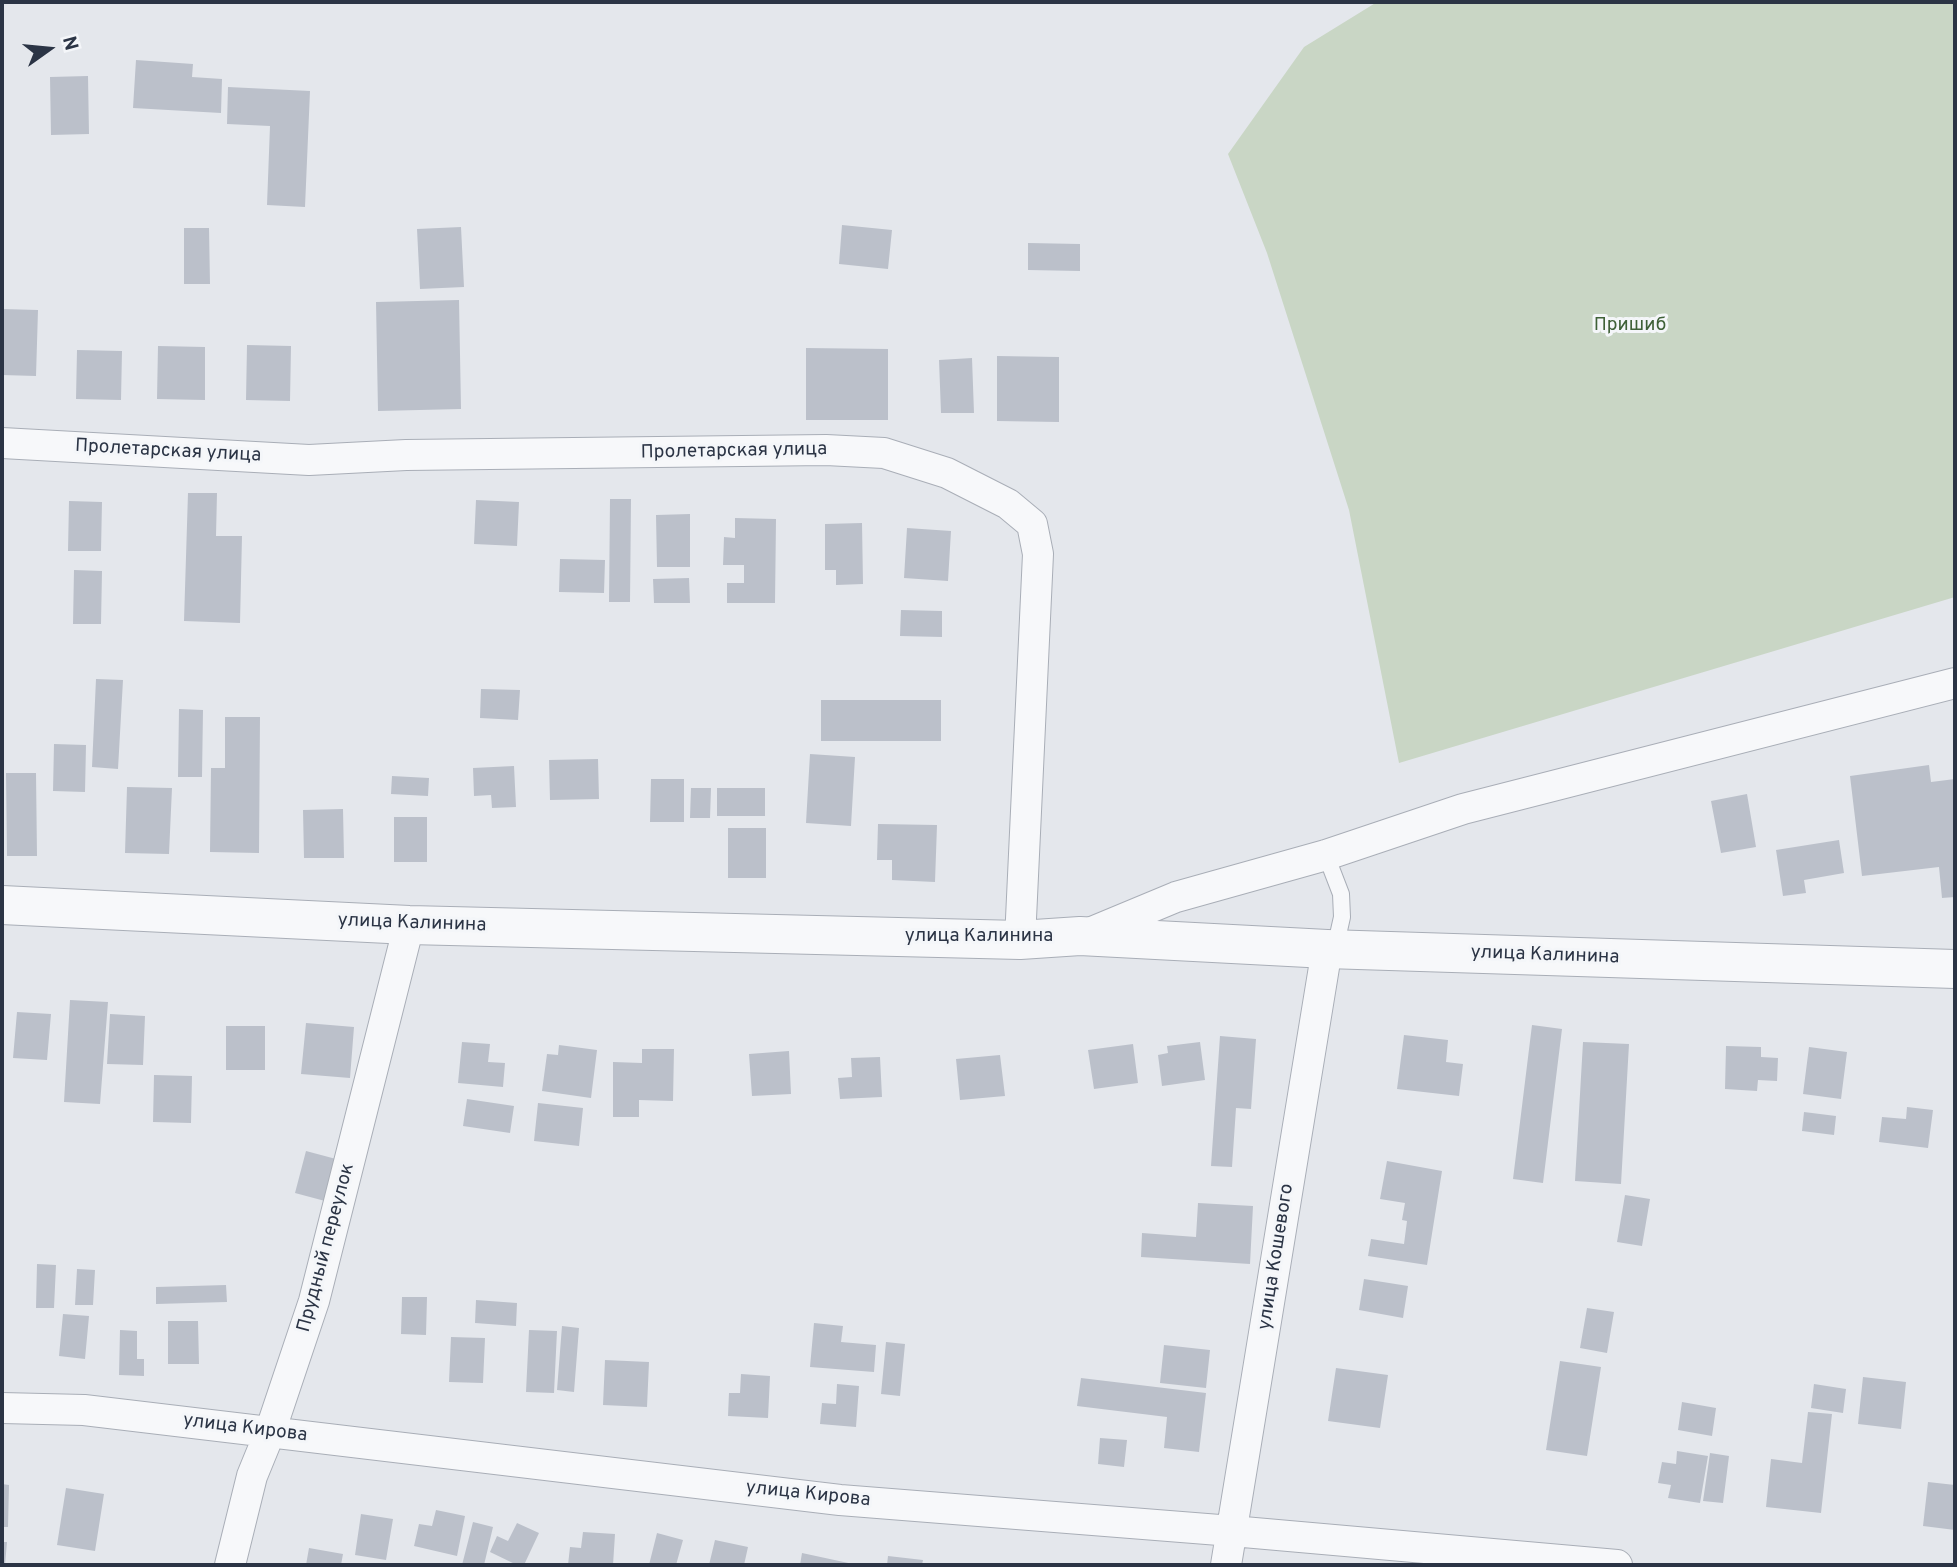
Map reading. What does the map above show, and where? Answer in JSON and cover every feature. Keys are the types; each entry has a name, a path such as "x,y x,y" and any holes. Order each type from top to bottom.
{"street":[{"name":"Пролетарская улица","path":"2,443 309,460 406,455 826,450 884,453 947,473 1008,504 1032,524 1038,554 1020,940"},
{"path":"1080,936 1176,897 1326,855 1463,809 1955,683"},
{"name":"улица Калинина","path":"2,905 409,925 1020,940 1080,936 1327,949 1955,969"},
{"name":"Прудный переулок","path":"230,1565 252,1476 270,1432 318,1289 409,925"},
{"name":"улица Кошевого","path":"1226,1565 1327,949"},
{"name":"улица Кирова","path":"2,1408 84,1410 840,1500 1617,1565"}],"lane":[{"path":"1326,855 1342,894 1342,917 1338,935 1327,949"}],"green space":[{"name":"Пришиб","path":"1377,2 1955,2 1955,597 1399,763 1349,510 1267,253 1228,154 1304,47"}],"building":[{"path":"136,60 193,64 192,77 222,79 221,113 133,108"},
{"path":"88,76 89,134 51,135 50,77"},
{"path":"228,87 310,91 305,207 267,205 270,126 227,124"},
{"path":"842,225 892,230 888,269 839,264"},
{"path":"461,227 464,287 420,289 417,229"},
{"path":"184,228 209,228 210,284 184,284"},
{"path":"1028,243 1080,244 1080,271 1028,270"},
{"path":"459,300 461,409 378,411 376,302"},
{"path":"2,309 38,310 36,376 2,375"},
{"path":"247,345 291,346 290,401 246,400"},
{"path":"158,346 205,347 205,400 157,399"},
{"path":"806,348 888,349 888,420 806,420"},
{"path":"77,350 122,351 121,400 76,399"},
{"path":"997,356 1059,357 1059,422 997,421"},
{"path":"972,358 974,413 941,413 939,360"},
{"path":"188,493 217,493 216,536 242,536 240,623 184,621"},
{"path":"610,499 631,499 630,602 609,602"},
{"path":"476,500 519,502 517,546 474,544"},
{"path":"69,501 102,502 101,551 68,551"},
{"path":"690,514 690,567 657,567 656,515"},
{"path":"735,518 776,519 775,603 727,603 727,583 744,583 744,565 723,565 724,537 735,538"},
{"path":"862,523 863,584 836,585 836,570 825,570 825,524"},
{"path":"907,528 951,531 948,581 904,578"},
{"path":"560,559 605,560 604,593 559,592"},
{"path":"74,570 102,571 101,624 73,624"},
{"path":"689,578 690,603 654,603 653,579"},
{"path":"901,610 942,611 942,637 900,636"},
{"path":"96,679 123,680 118,769 92,767"},
{"path":"481,689 520,690 518,720 480,718"},
{"path":"821,700 941,700 941,741 821,741"},
{"path":"179,709 203,710 202,777 178,777"},
{"path":"225,717 260,717 259,853 210,852 211,768 225,768"},
{"path":"54,744 86,745 85,792 53,791"},
{"path":"810,754 855,757 851,826 806,823"},
{"path":"598,759 599,799 550,800 549,760"},
{"path":"1929,765 1931,782 1955,779 1955,897 1942,898 1939,867 1862,876 1850,776"},
{"path":"514,766 516,807 492,808 491,795 474,796 473,768"},
{"path":"6,773 36,773 37,856 7,856"},
{"path":"392,776 429,778 428,796 391,794"},
{"path":"651,779 684,779 684,822 650,822"},
{"path":"127,787 172,788 169,854 125,853"},
{"path":"691,788 711,788 710,818 690,818"},
{"path":"717,788 765,788 765,816 717,816"},
{"path":"1747,794 1756,847 1721,853 1711,801"},
{"path":"343,809 344,858 304,858 303,810"},
{"path":"394,817 427,817 427,862 394,862"},
{"path":"878,824 937,825 935,882 892,880 892,860 877,860"},
{"path":"728,828 766,828 766,878 728,878"},
{"path":"1839,840 1844,873 1804,880 1806,893 1783,896 1776,850"},
{"path":"70,1000 108,1002 100,1104 64,1102"},
{"path":"17,1012 51,1014 47,1060 13,1058"},
{"path":"110,1014 145,1016 143,1065 107,1064"},
{"path":"306,1023 354,1027 350,1078 301,1074"},
{"path":"1532,1025 1562,1029 1543,1183 1513,1179"},
{"path":"226,1026 265,1026 265,1070 226,1070"},
{"path":"1404,1035 1448,1040 1446,1062 1463,1064 1459,1096 1397,1089"},
{"path":"1220,1036 1256,1039 1251,1109 1236,1108 1232,1167 1211,1166"},
{"path":"462,1042 490,1044 488,1062 505,1063 503,1087 458,1083"},
{"path":"1200,1042 1205,1080 1162,1086 1158,1055 1168,1053 1167,1046"},
{"path":"1583,1042 1629,1044 1621,1184 1575,1181"},
{"path":"1133,1044 1138,1083 1094,1089 1088,1050"},
{"path":"559,1045 597,1050 591,1098 542,1091 547,1054 558,1055"},
{"path":"1726,1046 1761,1047 1761,1057 1778,1058 1777,1081 1758,1080 1757,1091 1725,1089"},
{"path":"1809,1047 1847,1052 1841,1099 1803,1094"},
{"path":"642,1049 674,1049 673,1101 639,1100 639,1117 613,1117 613,1062 642,1063"},
{"path":"789,1051 791,1094 752,1096 749,1054"},
{"path":"1000,1055 1005,1096 960,1100 956,1059"},
{"path":"880,1057 882,1097 840,1099 838,1078 852,1077 851,1058"},
{"path":"154,1075 192,1076 191,1123 153,1122"},
{"path":"467,1099 514,1106 510,1133 463,1126"},
{"path":"538,1103 583,1108 579,1146 534,1141"},
{"path":"1907,1107 1933,1110 1928,1148 1879,1142 1882,1117 1906,1119"},
{"path":"1804,1112 1836,1116 1834,1135 1802,1131"},
{"path":"306,1151 336,1159 325,1201 295,1193"},
{"path":"1387,1161 1442,1171 1427,1265 1368,1256 1371,1239 1404,1244 1407,1221 1402,1220 1405,1203 1380,1199"},
{"path":"1625,1195 1650,1199 1642,1246 1617,1242"},
{"path":"1198,1203 1253,1206 1250,1264 1141,1257 1142,1233 1196,1237"},
{"path":"37,1264 56,1265 54,1308 36,1308"},
{"path":"77,1269 95,1270 93,1305 75,1305"},
{"path":"1364,1279 1408,1286 1403,1318 1359,1310"},
{"path":"226,1285 227,1302 156,1304 156,1287"},
{"path":"402,1297 427,1297 426,1335 401,1334"},
{"path":"476,1300 517,1303 516,1326 475,1323"},
{"path":"1587,1308 1614,1312 1607,1353 1580,1348"},
{"path":"63,1314 89,1316 85,1359 59,1356"},
{"path":"168,1321 198,1321 199,1364 168,1364"},
{"path":"814,1323 843,1326 841,1342 876,1345 874,1372 810,1367"},
{"path":"562,1326 579,1328 574,1392 557,1390"},
{"path":"120,1330 137,1331 137,1359 144,1359 144,1376 119,1375"},
{"path":"529,1330 557,1331 554,1393 526,1392"},
{"path":"451,1337 485,1338 483,1383 449,1382"},
{"path":"886,1342 905,1344 900,1396 881,1394"},
{"path":"1164,1345 1210,1350 1206,1388 1160,1383"},
{"path":"605,1360 649,1362 647,1407 603,1405"},
{"path":"1560,1361 1601,1367 1587,1456 1546,1450"},
{"path":"1336,1368 1388,1375 1380,1428 1328,1421"},
{"path":"741,1374 770,1376 768,1418 728,1416 729,1393 740,1393"},
{"path":"1863,1377 1906,1382 1901,1429 1858,1424"},
{"path":"1081,1378 1206,1393 1199,1452 1164,1448 1167,1417 1077,1406"},
{"path":"837,1384 859,1386 856,1427 820,1424 822,1403 836,1404"},
{"path":"1814,1384 1846,1389 1843,1413 1811,1408"},
{"path":"1682,1402 1716,1408 1712,1436 1678,1430"},
{"path":"1808,1412 1832,1414 1821,1513 1766,1507 1771,1459 1802,1463"},
{"path":"1100,1438 1127,1440 1124,1467 1098,1464"},
{"path":"1677,1451 1708,1456 1700,1503 1668,1498 1671,1485 1658,1483 1662,1462 1676,1464"},
{"path":"1710,1453 1729,1456 1723,1503 1703,1501"},
{"path":"1928,1482 1955,1485 1955,1530 1923,1526"},
{"path":"2,1484 9,1485 8,1527 2,1527"},
{"path":"66,1488 104,1494 95,1551 57,1545"},
{"path":"436,1510 465,1516 457,1556 414,1546 419,1524 432,1526"},
{"path":"361,1514 393,1519 386,1560 355,1555"},
{"path":"473,1522 493,1527 484,1565 462,1565"},
{"path":"517,1523 539,1533 524,1565 517,1565 490,1552 497,1536 508,1541"},
{"path":"583,1532 615,1534 613,1565 568,1565 570,1547 581,1548"},
{"path":"657,1533 683,1540 676,1565 649,1565"},
{"path":"715,1540 748,1547 744,1565 709,1565"},
{"path":"2,1542 7,1542 5,1565 2,1565"},
{"path":"309,1548 343,1554 341,1565 306,1565"},
{"path":"802,1553 853,1564 800,1565"},
{"path":"888,1556 923,1560 922,1565 887,1565"}]}
